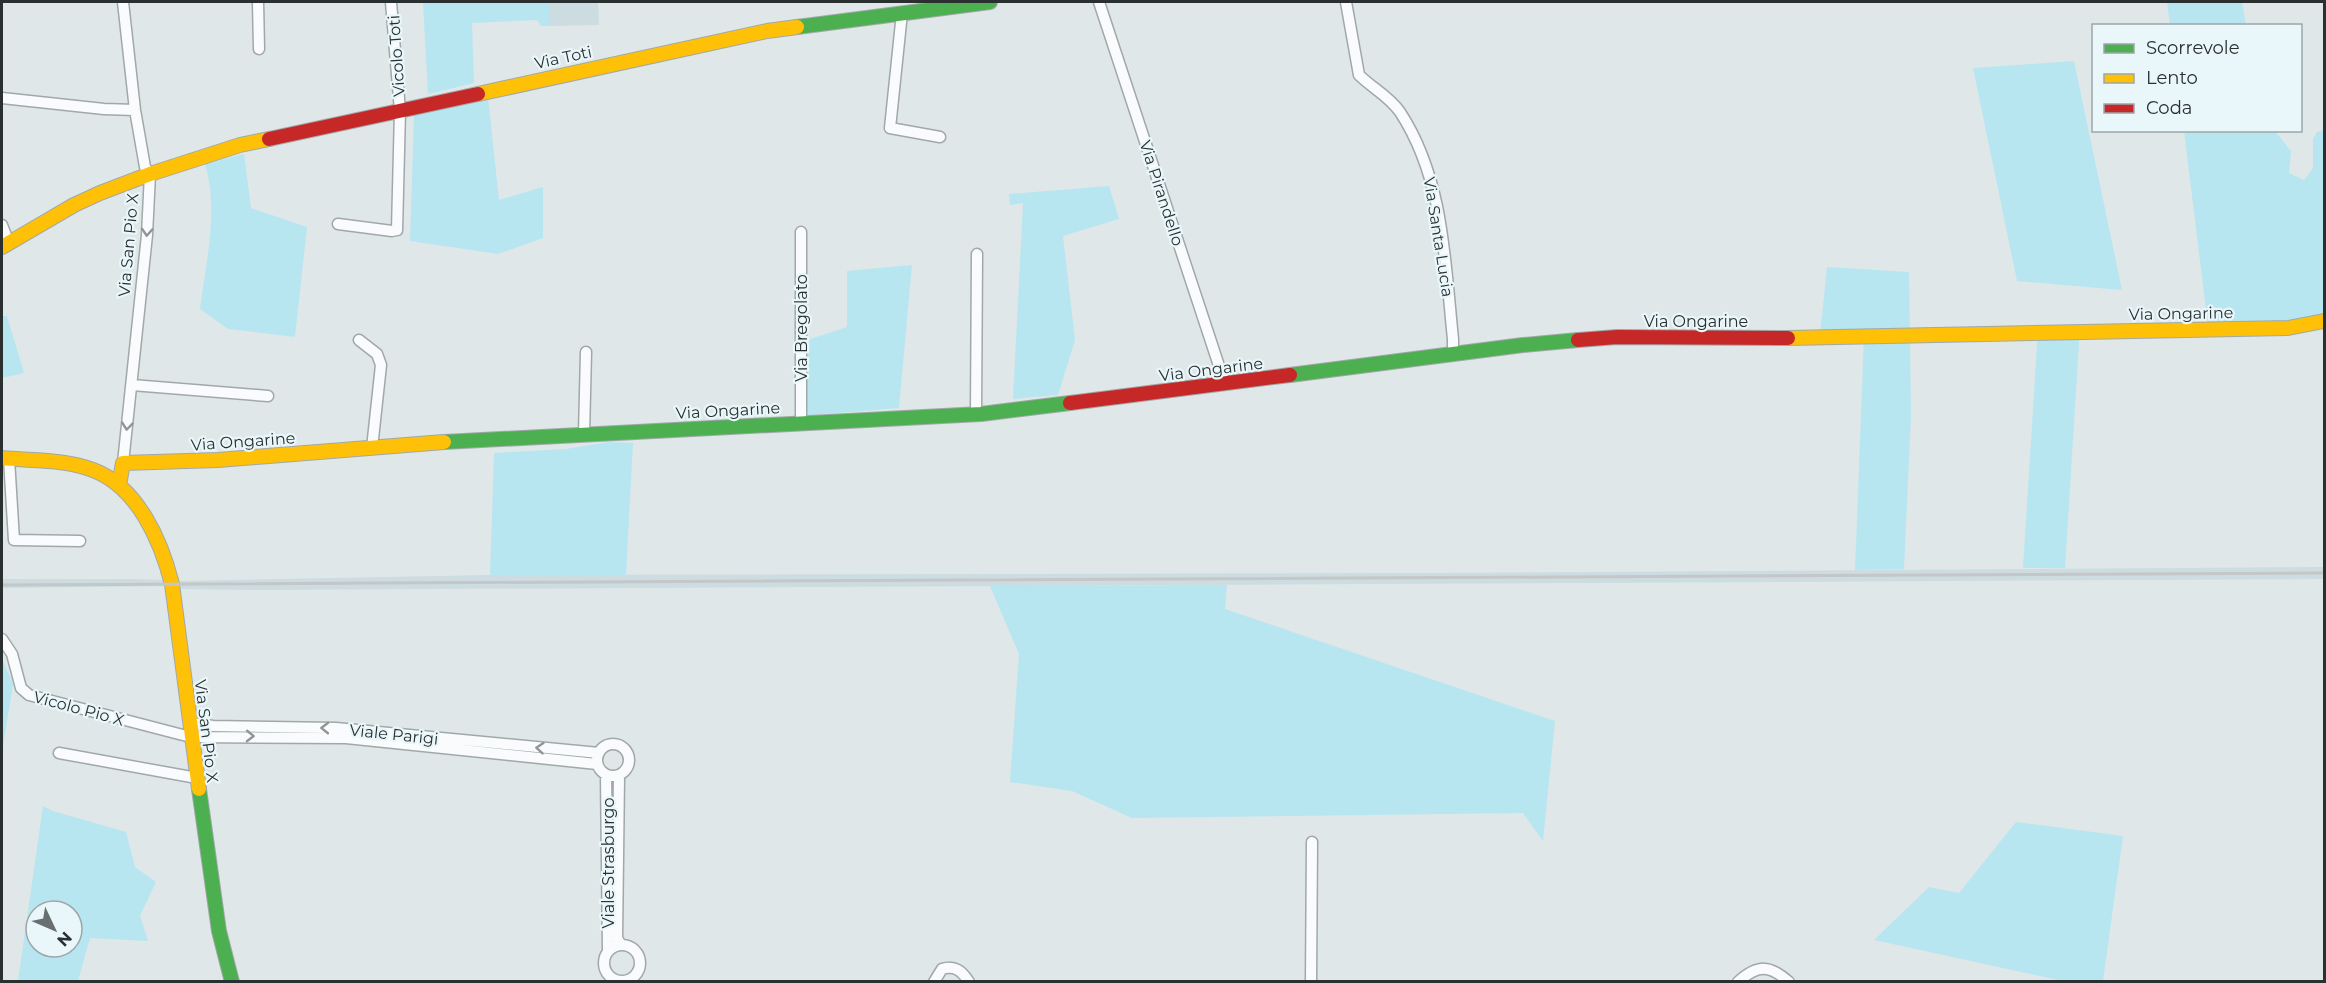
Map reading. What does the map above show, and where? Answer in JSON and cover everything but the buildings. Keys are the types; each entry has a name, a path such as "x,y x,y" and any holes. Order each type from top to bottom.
{"street":[{"path":"123,2 135,110 145,167 150,174"},
{"path":"258,2 260,49"},
{"name":"Vicolo Toti","path":"338,224 397,230 400,111 392,2"},
{"name":"Via Toti","path":"5,245 74,205 150,174 240,145 767,31 990,2"},
{"name":"Via Pirandello","path":"1099,2 1225,384"},
{"name":"Via Santa Lucia","path":"1346,2 1359,75 1387,97 1400,112 1430,174 1442,236 1453,355"},
{"path":"902,13 890,128 940,137"},
{"path":"2,98 135,110"},
{"name":"Via San Pio X","path":"123,463 147,235 150,174"},
{"path":"2,225 5,245"},
{"name":"Via Bregolato","path":"801,232 801,423"},
{"path":"976,414 977,254"},
{"name":"Via Ongarine","path":"123,463 218,460 584,434 976,414 1523,345 1617,337 1826,338 2276,328 2325,321"},
{"path":"359,340 377,354 381,365 372,448"},
{"path":"584,434 586,352"},
{"path":"132,385 268,396"},
{"path":"80,541 14,540 5,458 81,467 104,475 122,489"},
{"path":"122,489 123,463"},
{"name":"Via San Pio X","path":"122,489 157,539 169,571 215,909 232,981"},
{"name":"Vicolo Pio X","path":"2,639 12,654 21,688 28,695 190,730"},
{"name":"Viale Parigi","path":"190,730 213,726 336,728 598,759 609,744 619,745 627,751 630,761 626,771 619,776"},
{"path":"59,753 197,778"},
{"path":"598,759 606,775 619,776"},
{"name":"Viale Strasburgo","path":"606,775 608,951 604,965 609,976 620,981 631,978 638,970 638,956 632,948 621,945 608,951"},
{"name":"Viale Strasburgo","path":"619,776 617,938 621,945"},
{"path":"1311,981 1312,842"},
{"path":"934,981 942,969 954,967 959,969 969,981"},
{"path":"1738,981 1747,973 1762,967 1777,971 1790,981"}],"shaded area":[{"path":"423,2 549,2 549,26 541,26 537,20 472,23 474,83 428,94"},
{"path":"549,2 598,2 599,25 549,26"},
{"path":"2167,2 2242,2 2246,24 2170,24"},
{"path":"2074,61 2122,290 2017,281 1973,68"},
{"path":"488,97 499,200 543,187 543,238 498,254 410,241 414,114"},
{"path":"2324,130 2324,325 2208,326 2184,132 2276,132 2291,151 2289,173 2304,180 2313,168 2313,139 2317,132"},
{"path":"244,154 251,208 307,227 295,337 228,329 200,309 211,218 211,199 205,164"},
{"path":"1109,186 1119,219 1063,236 1075,340 1058,395 1013,399 1023,203 1010,205 1009,194"},
{"path":"912,265 899,408 801,416 810,339 847,327 847,271"},
{"path":"1827,267 1909,272 1911,415 1904,569 1855,570 1864,336 1820,335"},
{"path":"2,316 7,316 24,373 2,378"},
{"path":"2080,327 2065,568 2023,568 2038,329"},
{"path":"608,442 633,443 626,575 490,575 494,453 566,449"},
{"path":"2324,567 2324,579 249,590 181,589 180,581 490,575 1442,573"},
{"path":"2,579 165,580 167,586 2,588"},
{"path":"1227,585 1225,609 1555,721 1543,841 1523,813 1132,818 1072,791 1010,782 1019,654 990,586"},
{"path":"2,659 13,684 2,753"},
{"path":"43,806 126,832 135,867 156,882 140,916 148,941 90,938 78,981 18,981 24,939 24,959 84,959 84,899 30,899"},
{"path":"2016,822 2123,836 2103,981 2063,981 1874,940 1929,887 1959,893"}],"railway":[{"path":"2,585 2324,573"}],"traffic: fast":[{"path":"797,27 990,2"},
{"path":"1290,375 1578,340"},
{"path":"444,442 981,414 1070,403"},
{"path":"199,789 219,931 232,982"}],"traffic: slow":[{"path":"478,94 767,31 797,27"},
{"path":"2,247 74,205 100,193 240,145 269,139"},
{"path":"1788,338 2288,328 2324,321"},
{"path":"119,485 123,463 218,460 444,442"},
{"path":"2,458 60,462 93,470 109,478 123,489 145,517 161,550 172,584 199,789"}],"traffic: jam":[{"path":"269,139 478,94"},
{"path":"1578,340 1617,337 1788,338"},
{"path":"1070,403 1290,375"}]}
